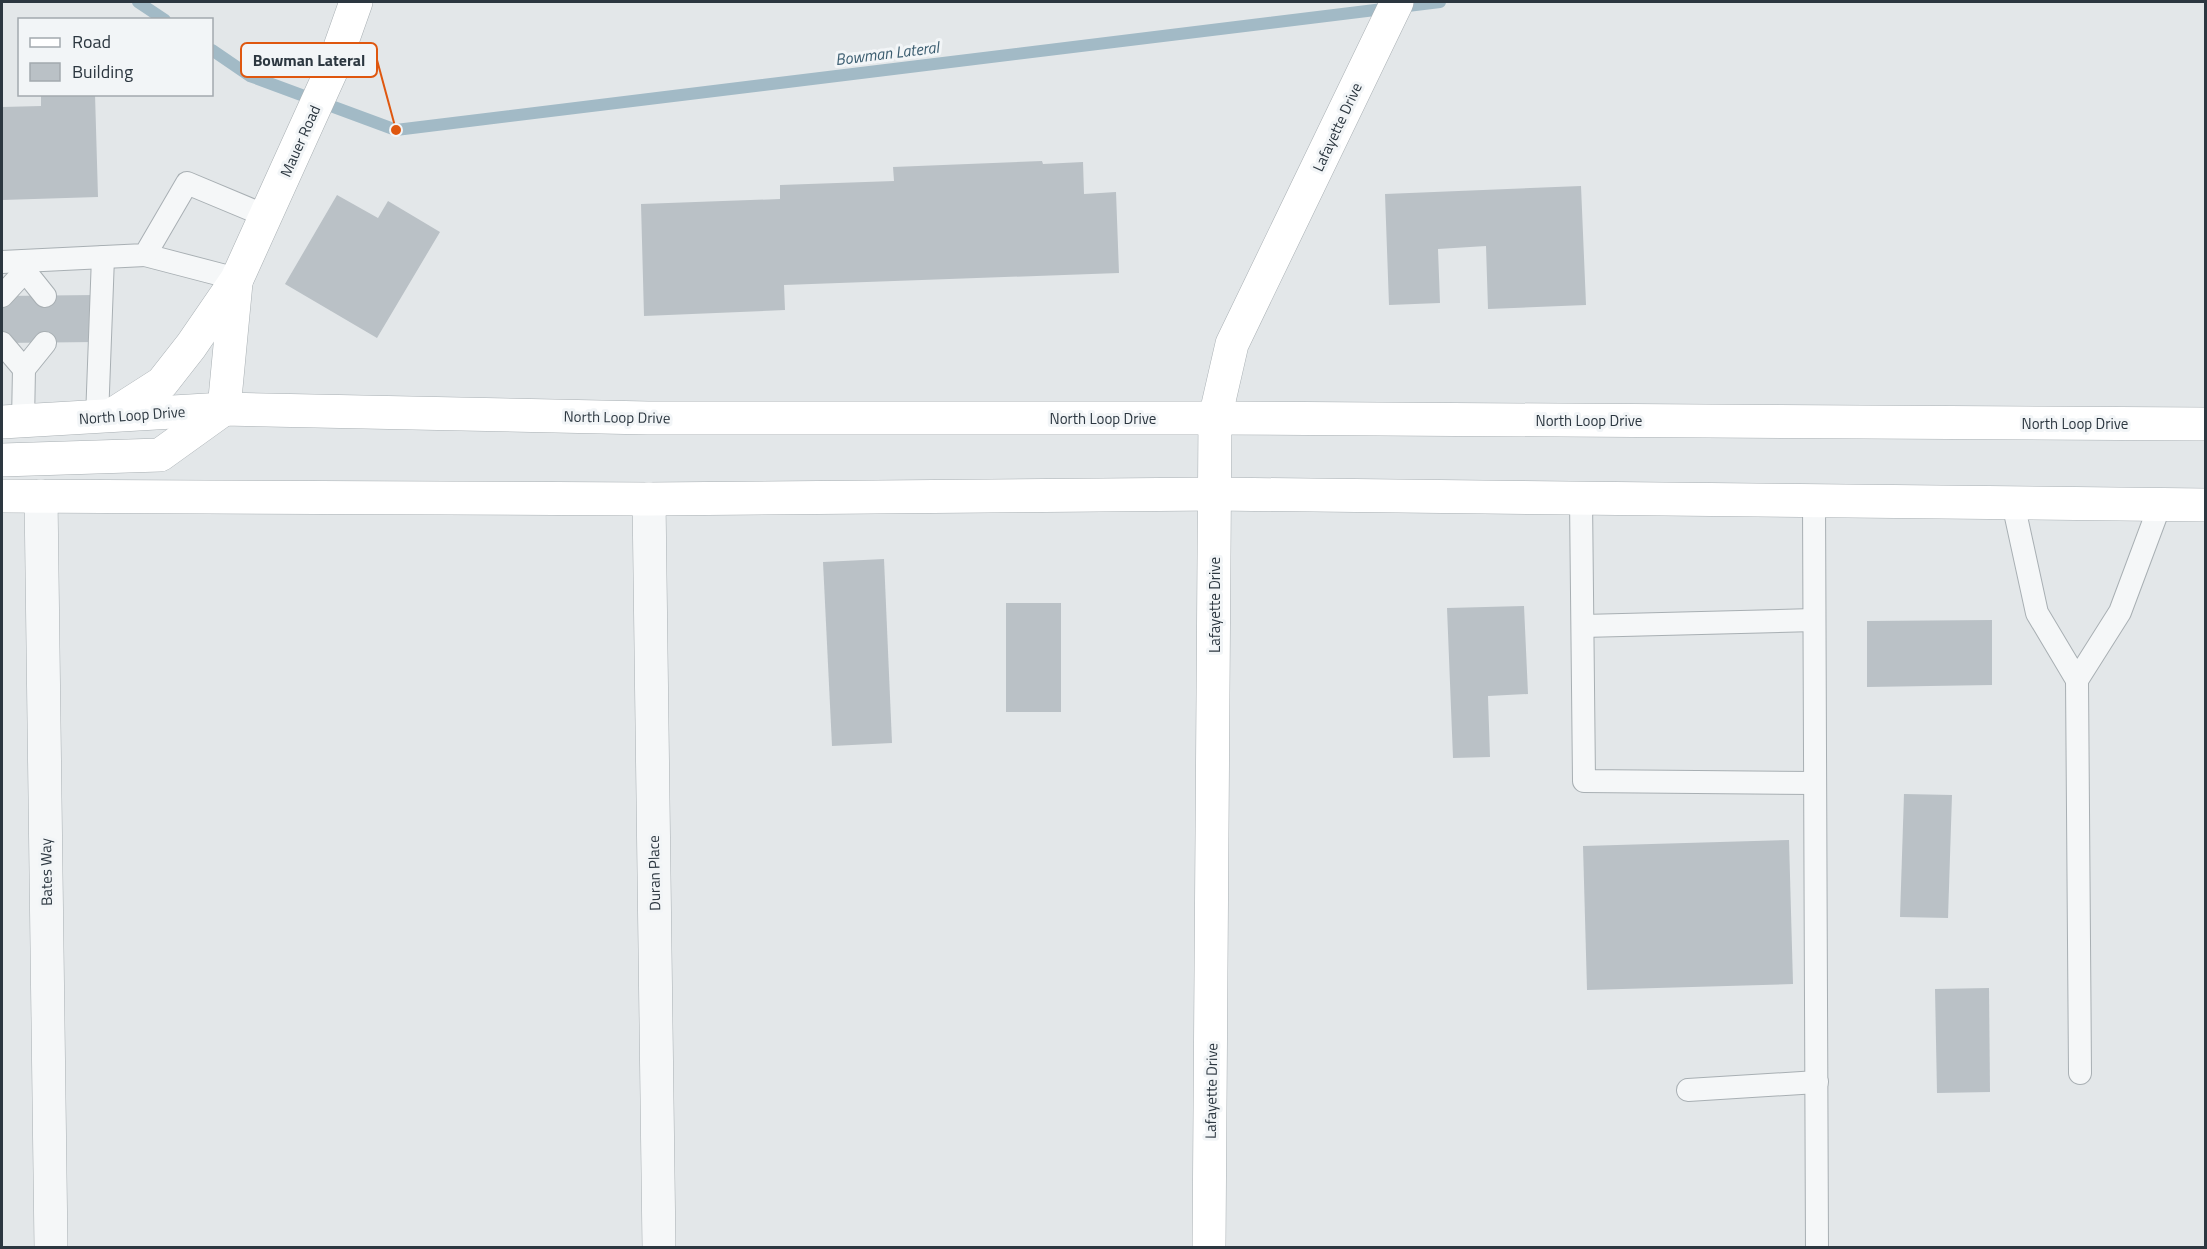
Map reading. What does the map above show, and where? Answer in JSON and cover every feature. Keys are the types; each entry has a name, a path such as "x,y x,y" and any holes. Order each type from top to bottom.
{"main road":[{"name":"Lafayette Drive","path":"1209,1248 1215,418 1232,344 1397,2"},
{"name":"Mauer Road","path":"102,417 162,384 237,279 333,67 348,6"},
{"name":"Mauer Road","path":"224,410 237,279"},
{"name":"North Loop Drive","path":"12,421 224,410 648,418 1215,418 2205,424"},
{"path":"2,460 160,455 224,410"},
{"path":"2,496 650,499 1215,494 2205,505"}],"street":[{"name":"Bates Way","path":"41,496 51,1248"},
{"name":"Duran Place","path":"650,499 659,1248"}],"lane":[{"path":"145,255 187,183 266,216"},
{"path":"2,262 25,266 103,257 145,255 237,279"},
{"path":"102,417 103,257"},
{"path":"25,266 45,296"},
{"path":"2,296 25,266"},
{"path":"2,343 24,369"},
{"path":"12,421 24,369 45,343"},
{"path":"1581,499 1584,781 1815,783"},
{"path":"1814,501 1817,1248"},
{"path":"2013,503 2037,613 2077,680 2080,1073"},
{"path":"2077,680 2120,612 2160,505"},
{"path":"1582,626 1814,620"},
{"path":"1688,1090 1817,1082"}],"building":[{"path":"41,96 95,96 98,197 2,200 2,107 41,106"},
{"path":"1042,161 1043,164 1083,162 1084,194 1116,192 1119,273 784,285 785,310 644,316 641,204 780,199 780,185 894,181 893,167"},
{"path":"1581,186 1586,305 1488,309 1486,246 1438,249 1440,303 1389,305 1385,194"},
{"path":"337,195 378,218 388,201 440,232 377,338 285,284"},
{"path":"96,295 96,342 2,343 2,296"},
{"path":"884,559 892,743 832,746 823,562"},
{"path":"1006,603 1061,603 1061,712 1006,712"},
{"path":"1524,606 1528,694 1488,696 1490,757 1453,758 1447,608"},
{"path":"1992,620 1992,685 1867,687 1867,621"},
{"path":"1904,794 1952,795 1948,918 1900,917"},
{"path":"1789,840 1793,984 1587,990 1583,846"},
{"path":"1989,988 1990,1092 1937,1093 1935,989"}],"waterway":[{"name":"Bowman Lateral","path":"138,2 162,18"},
{"name":"Bowman Lateral","path":"213,51 250,76 396,130 1440,2"}],"place":[{"name":"Bowman Lateral","path":"396,130"}]}
